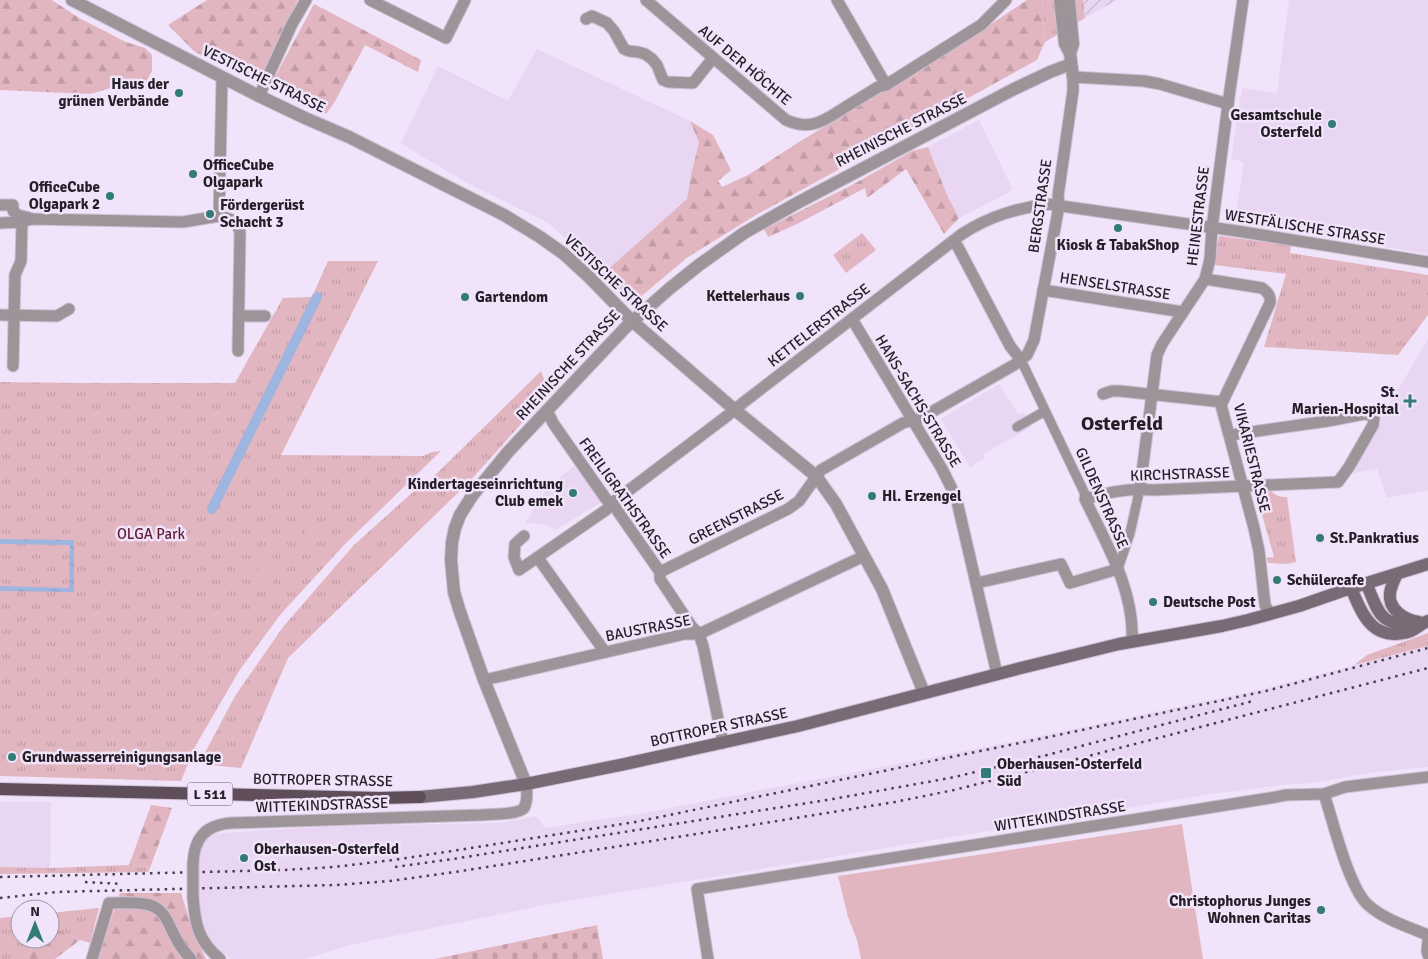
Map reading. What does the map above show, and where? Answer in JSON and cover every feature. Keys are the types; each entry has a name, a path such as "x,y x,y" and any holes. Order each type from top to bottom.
{"main road":[{"name":"BOTTROPER STRASSE","path":"0,790 379,798 420,797 473,792 526,784 723,743 1132,642 1222,626 1299,606 1428,564"},
{"path":"1397,574 1390,590 1390,602 1400,615 1414,621 1426,622"},
{"path":"1366,583 1378,611 1385,619 1403,625 1426,622"},
{"path":"1350,588 1365,619 1376,630 1393,634 1412,630 1426,622"}],"street":[{"name":"VESTISCHE STRASSE","path":"72,0 222,78 349,137 520,224 576,265 632,321 735,410 816,476 836,504 886,599 924,693"},
{"path":"258,96 292,24 306,0"},
{"path":"370,0 446,38 465,0"},
{"name":"AUF DER HÖCHTE","path":"646,0 786,120 794,124 806,125 825,120 878,87 886,85 981,25 1006,0"},
{"path":"837,0 886,85"},
{"name":"BERGSTRASSE","path":"1060,0 1065,44 1072,65"},
{"name":"BERGSTRASSE","path":"1021,360 1030,350 1034,340 1059,206 1058,196 1073,91 1072,65 1074,44 1069,0"},
{"name":"HEINESTRASSE","path":"1118,569 1130,533 1140,488 1158,351 1205,280 1210,258 1212,228 1243,0"},
{"path":"586,19 592,16 607,24 614,31 624,49 645,54 652,59 657,65 663,80 668,82 693,83 712,58"},
{"path":"1072,65 1160,84 1228,104"},
{"name":"RHEINISCHE STRASSE","path":"526,784 484,680 454,592 451,560 454,535 460,515 488,474 632,321 699,265 760,223 806,198 1014,89 1060,67 1072,65"},
{"path":"219,216 222,78"},
{"name":"KETTELERSTRASSE","path":"524,536 515,544 514,557 520,570 606,510 612,503 974,226 999,214 1029,206 1047,204 1059,206"},
{"path":"0,205 13,205 13,211 27,220"},
{"name":"WESTFÄLISCHE STRASSE","path":"1059,206 1428,262"},
{"path":"0,223 27,220 183,222 219,216 232,219 240,232 238,351"},
{"path":"13,366 15,275 21,261 27,220"},
{"name":"GILDENSTRASSE","path":"953,241 958,247 1010,346 1021,360 1122,577 1133,630 1132,642"},
{"name":"VIKARIESTRASSE","path":"1205,280 1262,288 1268,292 1270,298 1266,312 1222,402 1221,408 1230,436 1259,551 1265,605 1270,614"},
{"name":"HENSELSTRASSE","path":"1043,290 1183,312"},
{"path":"0,315 57,316 69,309"},
{"path":"239,316 265,316"},
{"name":"HANS-SACHS-STRASSE","path":"852,319 946,477 958,504 997,674"},
{"path":"816,476 821,470 894,428 903,423 921,418 1021,360"},
{"path":"1103,394 1120,391 1222,402"},
{"name":"FREILIGRATHSTRASSE","path":"547,410 553,423 660,572 660,579 692,627 699,634 723,743"},
{"path":"1016,427 1045,411"},
{"name":"KIRCHSTRASSE","path":"1085,499 1140,488 1154,490 1338,482 1349,467 1373,425 1374,418 1368,414 1230,436"},
{"name":"GREENSTRASSE","path":"660,572 788,510 799,501 816,476"},
{"name":"BAUSTRASSE","path":"484,680 685,634 699,634 864,556"},
{"path":"538,558 605,652"},
{"path":"977,583 1061,564 1070,583 1118,569"},
{"name":"WITTEKINDSTRASSE","path":"708,959 697,889 1286,795 1324,794 1345,787 1428,777"},
{"name":"WITTEKINDSTRASSE","path":"220,959 207,947 200,934 194,915 193,854 200,838 209,829 231,823 513,813 524,806 527,794 526,784"},
{"path":"1324,794 1346,861 1361,897 1377,912 1428,936"},
{"path":"92,959 109,903 146,904 156,908 166,918 175,938 191,959"},
{"path":"1428,940 1428,955"}],"shaded area":[{"path":"1083,0 1117,0 1085,18"},
{"name":"Gesamtschule Osterfeld","path":"1289,0 1428,0 1428,254 1235,222 1244,162 1231,159 1242,88 1277,93"},
{"path":"537,49 690,121 699,142 687,199 605,272 547,222 477,188 401,143 438,66 508,101"},
{"path":"979,120 1013,190 959,218 947,195 928,147"},
{"name":"St. Marien-Hospital","path":"1428,339 1428,490 1387,498 1377,469 1355,473 1355,463"},
{"path":"999,384 1018,414 1024,412 1031,427 983,454 985,458 970,467 941,419"},
{"name":"Kindertageseinrichtung Club emek","path":"580,461 606,499 556,530 544,524 525,523 548,487"},
{"path":"1428,646 1428,767 1375,772 1313,783 1211,794 544,905 350,945 305,959 231,959 216,947 204,932 194,898 198,847 209,835 341,826 500,823 536,816 545,828 638,814 1017,741 1259,690"},
{"path":"0,802 51,802 50,868 0,867"}],"green space":[{"path":"0,0 52,0 79,18 126,42 145,48 152,55 152,71 146,82 125,84 90,94 0,90"},
{"path":"207,0 298,0 260,83 195,52 168,25"},
{"path":"1027,0 1042,0 1045,42 1037,60 756,215 688,257 632,304 605,272 687,199 699,142 690,121 713,135 731,170 718,181 722,187 748,175 972,37"},
{"path":"1042,0 1083,0 1085,18 1045,42"},
{"path":"314,4 421,60 418,72 365,45 334,103 326,114 269,88"},
{"path":"928,147 947,195 959,218 944,234 906,169 867,198 865,188 768,237 764,229 852,185 912,151"},
{"path":"862,233 876,250 846,273 833,255"},
{"path":"1219,236 1291,245 1290,253 1428,275 1428,315 1398,355 1264,347 1286,274 1214,265"},
{"name":"OLGA Park","path":"328,261 378,261 281,455 423,456 441,451 345,544 280,615 239,671 196,745 181,781 0,776 0,382 235,383 283,298 312,297"},
{"path":"541,371 549,393 469,482 288,658 241,768 199,764 235,696 283,627 354,545 423,483 425,485"},
{"path":"1268,489 1281,497 1287,497 1296,562 1286,564 1268,563 1267,558 1274,557 1259,504 1261,495 1269,494 1266,490"},
{"path":"306,522 327,522 327,538 306,538"},
{"path":"258,556 273,556 273,583 258,583"},
{"path":"1428,633 1428,646 1354,665 1367,655"},
{"path":"151,805 172,808 150,868 129,865"},
{"path":"1182,824 1203,959 861,959 838,876"},
{"path":"129,865 150,868 148,872 0,874 0,867 50,868"},
{"path":"120,893 181,893 192,928 206,959 97,959"},
{"path":"99,908 90,943 60,931 60,912"},
{"path":"10,917 10,949 32,949 22,959 0,959 0,918"},
{"path":"597,925 603,959 435,959"},
{"path":"60,931 80,940 55,959 22,959 32,949 60,949"}],"water":[{"path":"0,539 74,540 74,592 0,591 0,586 69,588 70,545 0,544"}],"waterway":[{"path":"212,509 317,297"}],"railway":[{"path":"0,877 284,870 334,867 393,860 635,822 1266,691 1428,648"},
{"path":"0,898 56,892 337,885 390,881 709,832 895,802 954,790 1428,668"},
{"path":"395,867 833,799 950,778 1047,755 1253,701"},
{"path":"85,882 122,884"}],"place":[{"name":"Haus der grünen Verbände","path":"179,93"},
{"name":"Gesamtschule Osterfeld","path":"1332,124"},
{"name":"OfficeCube Olgapark","path":"193,174"},
{"name":"OfficeCube Olgapark 2","path":"110,196"},
{"name":"Fördergerüst Schacht 3","path":"210,214"},
{"name":"Kiosk & TabakShop","path":"1118,228"},
{"name":"Kettelerhaus","path":"800,296"},
{"name":"Gartendom","path":"465,297"},
{"name":"St. Marien-Hospital","path":"1410,401"},
{"name":"Kindertageseinrichtung Club emek","path":"573,493"},
{"name":"Hl. Erzengel","path":"872,496"},
{"name":"St.Pankratius","path":"1320,538"},
{"name":"Schülercafe","path":"1277,580"},
{"name":"Deutsche Post","path":"1153,602"},
{"name":"Grundwasserreinigungsanlage","path":"12,757"},
{"name":"Oberhausen-Osterfeld Süd","path":"986,773"},
{"name":"Oberhausen-Osterfeld Ost","path":"244,858"},
{"name":"Christophorus Junges Wohnen Caritas","path":"1321,910"}],"district":[{"name":"Osterfeld","path":"1122,423"}]}
